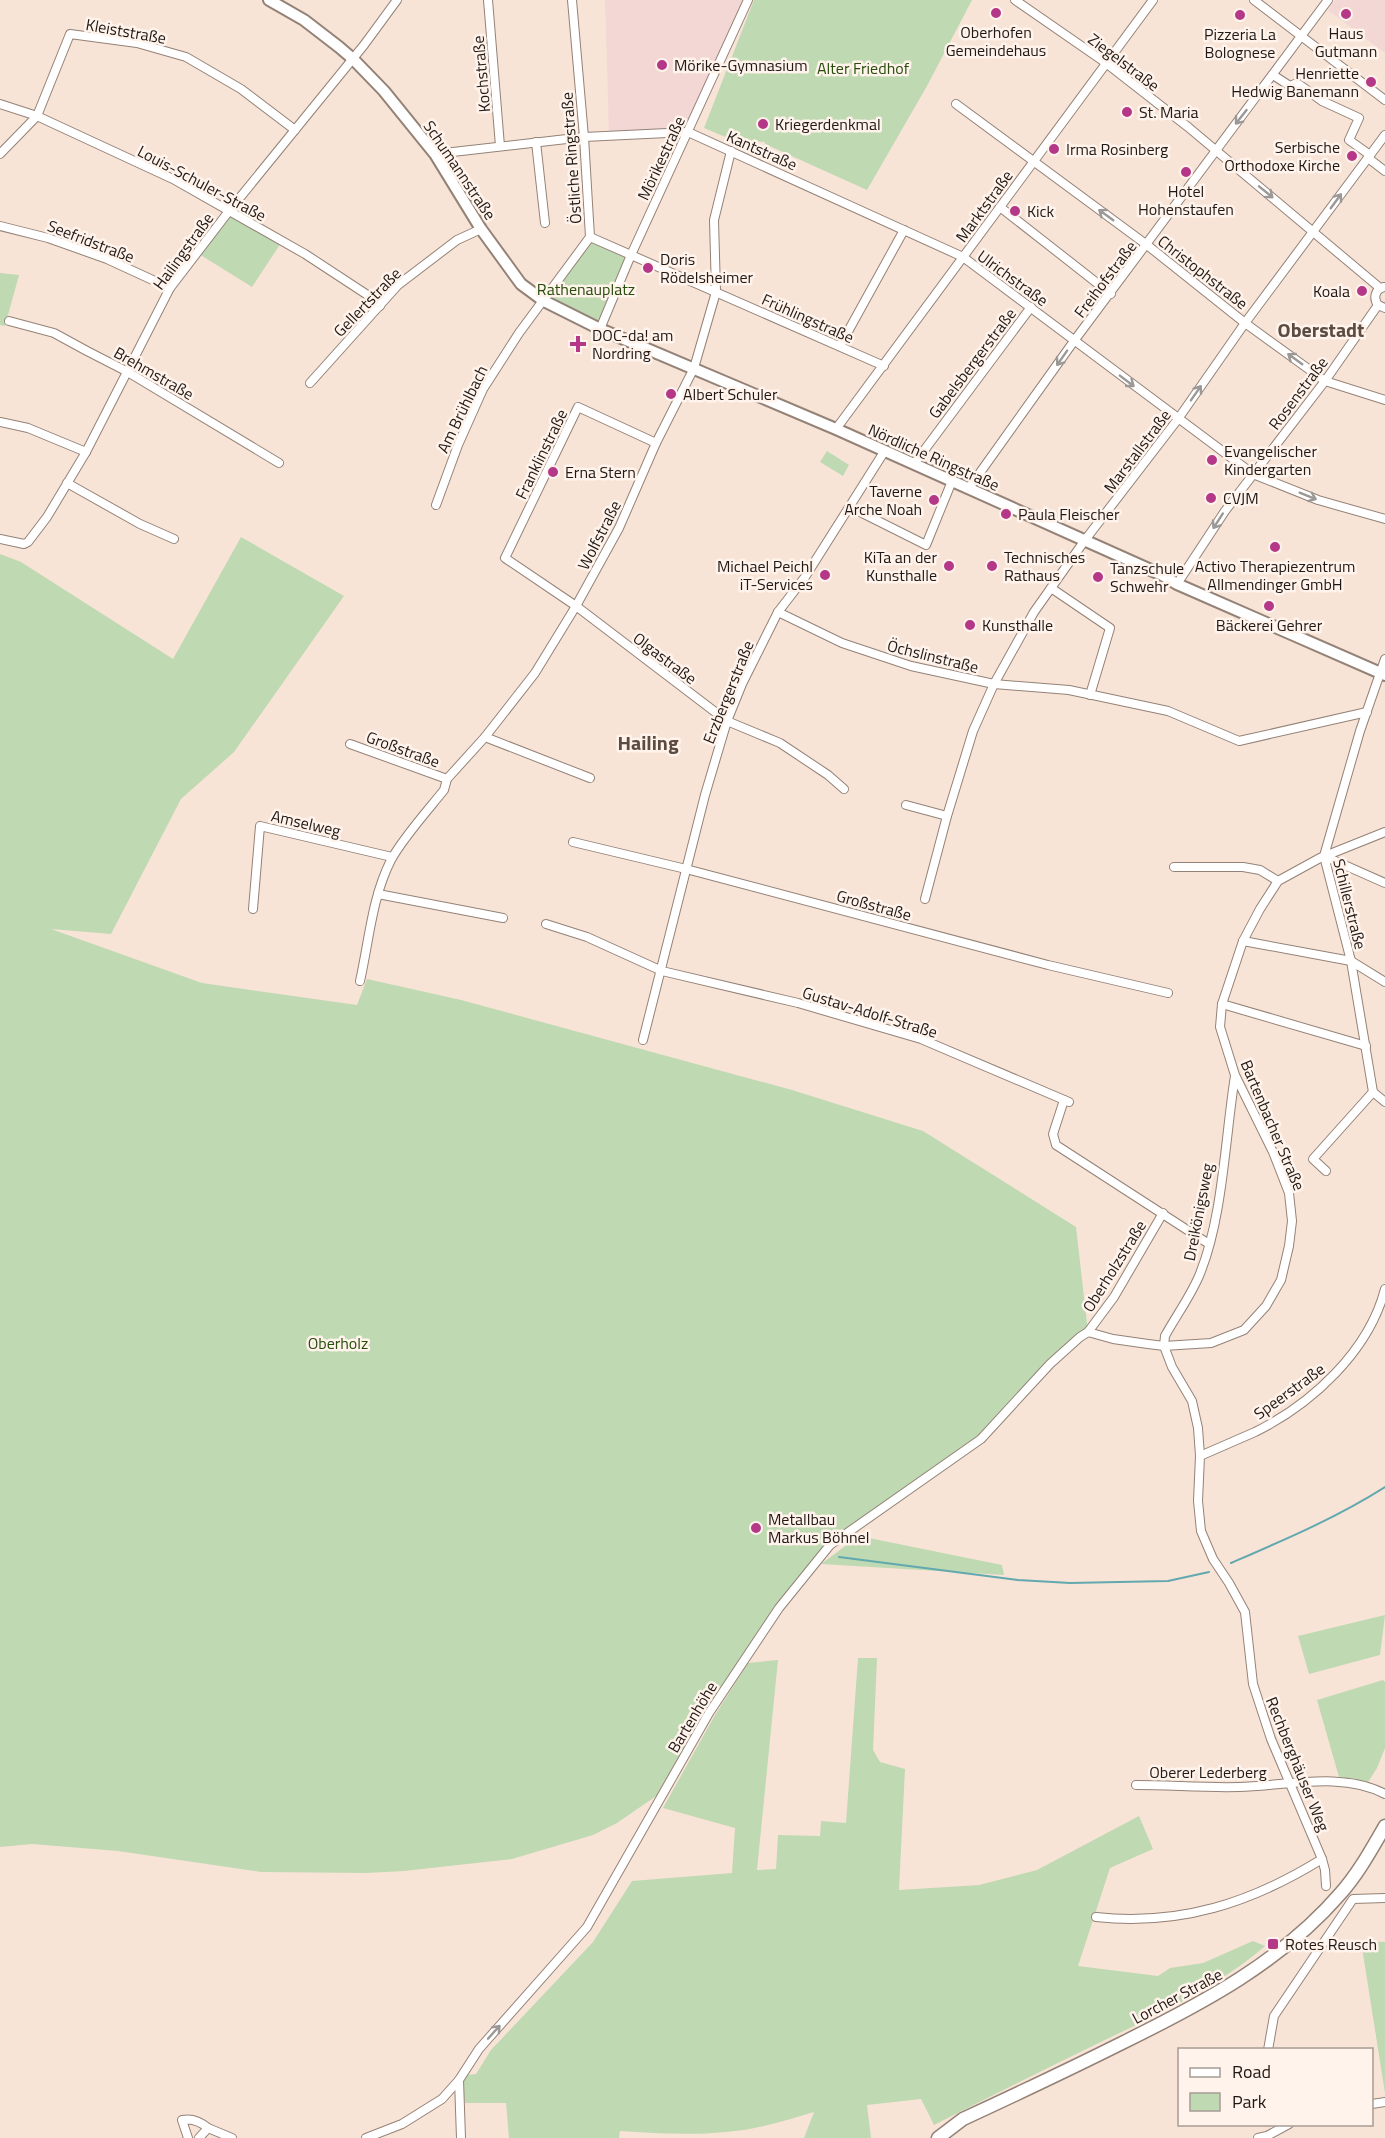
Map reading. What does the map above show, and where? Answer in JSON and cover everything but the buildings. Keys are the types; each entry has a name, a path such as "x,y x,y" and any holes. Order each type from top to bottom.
{"main road":[{"name":"Lorcher Straße","path":"938,2138 963,2120 1170,2019 1240,1981 1282,1950 1340,1895 1356,1874 1385,1826"}],"street":[{"name":"Schumannstraße","path":"269,0 304,20 353,59 384,91 435,154 482,229 521,284 544,301 600,329"},
{"name":"Hailingstraße","path":"0,538 24,544 47,517 86,452 170,288 229,211 353,59 397,0"},
{"name":"Kochstraße","path":"488,0 500,146"},
{"name":"Östliche Ringstraße","path":"544,301 590,237 572,0"},
{"name":"Mörikestraße","path":"600,329 631,255 748,0"},
{"name":"Ziegelstraße","path":"1015,0 1106,63 1383,287"},
{"name":"Marktstraße","path":"836,429 1153,0"},
{"path":"1254,0 1385,100"},
{"name":"Freihofstraße","path":"969,488 1074,341 1328,0"},
{"name":"Kleiststraße","path":"0,154 37,116 70,34 137,43 186,57 241,89 295,130"},
{"path":"1273,75 1290,86 1297,83 1322,101 1359,117 1349,140 1385,171"},
{"name":"Louis-Schuler-Straße","path":"0,104 37,116 173,179 312,258 380,306"},
{"name":"Christophstraße","path":"956,104 1147,245 1245,323 1325,381 1385,400"},
{"name":"Kantstraße","path":"435,154 584,137 688,132 963,257"},
{"name":"Marstallstraße","path":"925,898 947,816 974,732 994,684 1019,638 1085,540 1178,420 1245,323 1385,135"},
{"path":"536,142 544,224"},
{"name":"Wolfstraße","path":"360,981 378,894 393,857 444,790 447,779 485,737 535,673 614,537 656,443 694,368 716,292 714,220 731,151"},
{"path":"1000,207 1111,294"},
{"name":"Seefridstraße","path":"0,226 48,238 107,259 170,288"},
{"name":"Gellertstraße","path":"310,383 398,285 457,240 482,229"},
{"path":"840,346 904,230"},
{"name":"Frühlingstraße","path":"590,237 884,366"},
{"name":"Ulrichstraße","path":"963,257 1253,474 1318,500 1385,519"},
{"path":"1381,307 1375,296 1383,287"},
{"name":"Am Brühlbach","path":"436,504 458,445 483,389 519,333 544,301"},
{"name":"Gabelsbergerstraße","path":"914,464 1031,307"},
{"name":"Rosenstraße","path":"1177,584 1225,511 1381,307"},
{"name":"Brehmstraße","path":"9,321 54,333 126,371 279,463"},
{"name":"Nördliche Ringstraße","path":"600,329 836,429 1162,574 1177,584 1382,674"},
{"name":"Franklinstraße","path":"505,558 578,407 656,443"},
{"path":"0,422 28,428 86,452"},
{"name":"Erzbergerstraße","path":"643,1040 705,795 727,721 755,654 778,612 805,577 884,452"},
{"path":"850,507 926,545 952,481"},
{"path":"67,483 140,524 174,539"},
{"name":"Olgastraße","path":"505,558 576,606 727,721 780,743 828,775 844,789"},
{"path":"1051,588 1110,628 1090,695"},
{"name":"Öchslinstraße","path":"778,612 831,638 911,666 994,684 1070,690 1168,711 1239,741 1367,712"},
{"name":"Schillerstraße","path":"1373,1092 1350,961 1324,856 1367,712 1382,674 1385,658"},
{"path":"485,737 590,778"},
{"name":"Großstraße","path":"350,744 447,779"},
{"path":"906,805 947,816"},
{"name":"Amselweg","path":"253,909 260,826 393,857"},
{"name":"Bartenbacher Straße","path":"1088,1332 1113,1339 1164,1346 1211,1343 1244,1330 1266,1306 1281,1280 1291,1229 1289,1193 1273,1152 1235,1075 1220,1028 1222,1004 1243,941 1278,881 1324,856 1385,832"},
{"name":"Großstraße","path":"573,842 1168,993"},
{"path":"1324,856 1385,884"},
{"path":"1174,867 1243,867 1260,870 1278,881"},
{"path":"378,894 502,918"},
{"path":"546,924 587,937 662,971"},
{"path":"1243,941 1350,961 1385,982"},
{"name":"Gustav-Adolf-Straße","path":"662,971 798,1003 921,1039 1066,1101 1053,1134 1056,1145 1209,1244"},
{"path":"1222,1004 1366,1046"},
{"name":"Dreikönigsweg","path":"1164,1346 1165,1336 1198,1277 1209,1244 1219,1194 1235,1075"},
{"path":"1326,1171 1313,1160 1373,1092 1385,1102"},
{"name":"Oberholzstraße","path":"1088,1332 1114,1297 1163,1213"},
{"name":"Speerstraße","path":"1200,1456 1257,1431 1291,1410 1331,1379 1356,1350 1370,1328 1381,1305 1385,1289"},
{"name":"Bartenhöhe","path":"366,2138 402,2124 442,2099 459,2080 479,2049 587,1927 709,1713 779,1608 830,1545 981,1438 1050,1364 1088,1332"},
{"name":"Rechberghäuser Weg","path":"1164,1346 1172,1367 1192,1401 1198,1428 1200,1456 1198,1501 1201,1532 1213,1559 1245,1612 1253,1684 1270,1739 1322,1859 1326,1886"},
{"name":"Oberer Lederberg","path":"1136,1785 1238,1787 1314,1782 1344,1783 1370,1786 1385,1794"},
{"path":"1096,1917 1143,1920 1215,1909 1258,1893 1322,1859"},
{"path":"1268,2048 1274,2016 1353,1899 1385,1898"},
{"path":"459,2080 461,2138"},
{"path":"188,2138 182,2120 188,2119 202,2123 232,2138"},
{"path":"1264,2137 1285,2126"},
{"path":"199,2138 208,2128"}],"shaded area":[{"name":"Mörike-Gymnasium","path":"605,0 745,0 687,130 609,134"},
{"path":"1335,0 1385,0 1385,53 1328,10"}],"green space":[{"name":"Alter Friedhof","path":"754,0 972,0 927,86 867,190 765,144 765,142 730,139 704,128"},
{"path":"230,213 281,243 252,287 199,254"},
{"name":"Rathenauplatz","path":"590,241 625,258 599,323 549,300"},
{"path":"0,273 19,275 5,326 0,325"},
{"path":"827,451 849,465 843,476 820,462"},
{"name":"Oberholz","path":"241,537 344,596 234,752 181,799 111,934 51,929 202,983 357,1005 367,979 461,1000 792,1090 923,1131 1076,1227 1088,1332 1080,1337 981,1439 823,1549 786,1594 665,1790 617,1823 593,1835 512,1859 366,1873 261,1872 118,1851 32,1844 0,1847 0,554 21,562 173,659"},
{"path":"859,1536 1002,1565 1004,1575 821,1564"},
{"path":"1385,1615 1380,1655 1309,1674 1298,1636"},
{"path":"858,1658 877,1658 873,1750 880,1762 905,1769 899,1890 979,1885 1037,1870 1139,1816 1153,1849 1110,1868 1078,1966 1158,1976 1170,1968 1203,1963 1253,1941 1265,1946 1228,1974 1189,1998 934,2125 921,2099 867,2105 871,2138 804,2138 814,2112 764,2126 728,2132 674,2134 620,2131 619,2138 509,2138 506,2103 465,2103 462,2083 467,2075 476,2074 491,2050 593,1942 632,1881 732,1873 735,1828 663,1808 715,1715 748,1663 778,1660 757,1870 776,1869 778,1835 820,1836 821,1821 846,1823"},
{"path":"1383,1680 1385,1682 1385,1748 1377,1768 1368,1782 1339,1777 1317,1700"},
{"path":"1365,1941 1385,1942 1385,2093 1363,1954"}],"waterway":[{"path":"1231,1563 1329,1519 1385,1487"},
{"path":"839,1557 1018,1580 1070,1583 1168,1581 1209,1572"}],"place":[{"name":"Oberhofen Gemeindehaus","path":"996,13"},
{"name":"Haus Gutmann","path":"1346,14"},
{"name":"Pizzeria La Bolognese","path":"1240,15"},
{"name":"Mörike-Gymnasium","path":"662,65"},
{"name":"Henriette Hedwig Banemann","path":"1371,82"},
{"name":"St. Maria","path":"1127,112"},
{"name":"Kriegerdenkmal","path":"763,124"},
{"name":"Irma Rosinberg","path":"1054,149"},
{"name":"Serbische Orthodoxe Kirche","path":"1352,156"},
{"name":"Hotel Hohenstaufen","path":"1186,172"},
{"name":"Kick","path":"1015,211"},
{"name":"Doris Rödelsheimer","path":"648,268"},
{"name":"Koala","path":"1362,291"},
{"name":"DOC-da! am Nordring","path":"578,344"},
{"name":"Albert Schuler","path":"671,394"},
{"name":"Evangelischer Kindergarten","path":"1212,460"},
{"name":"Erna Stern","path":"553,472"},
{"name":"CVJM","path":"1211,498"},
{"name":"Taverne Arche Noah","path":"934,500"},
{"name":"Paula Fleischer","path":"1006,514"},
{"name":"Activo Therapiezentrum Allmendinger GmbH","path":"1275,547"},
{"name":"KiTa an der Kunsthalle","path":"949,566"},
{"name":"Technisches Rathaus","path":"992,566"},
{"name":"Michael Peichl iT-Services","path":"825,575"},
{"name":"Tanzschule Schwehr","path":"1098,577"},
{"name":"Bäckerei Gehrer","path":"1269,606"},
{"name":"Kunsthalle","path":"970,625"},
{"name":"Metallbau Markus Böhnel","path":"756,1528"},
{"name":"Rotes Reusch","path":"1273,1944"}],"district":[{"name":"Oberstadt","path":"1321,330"},
{"name":"Hailing","path":"648,743"}]}
